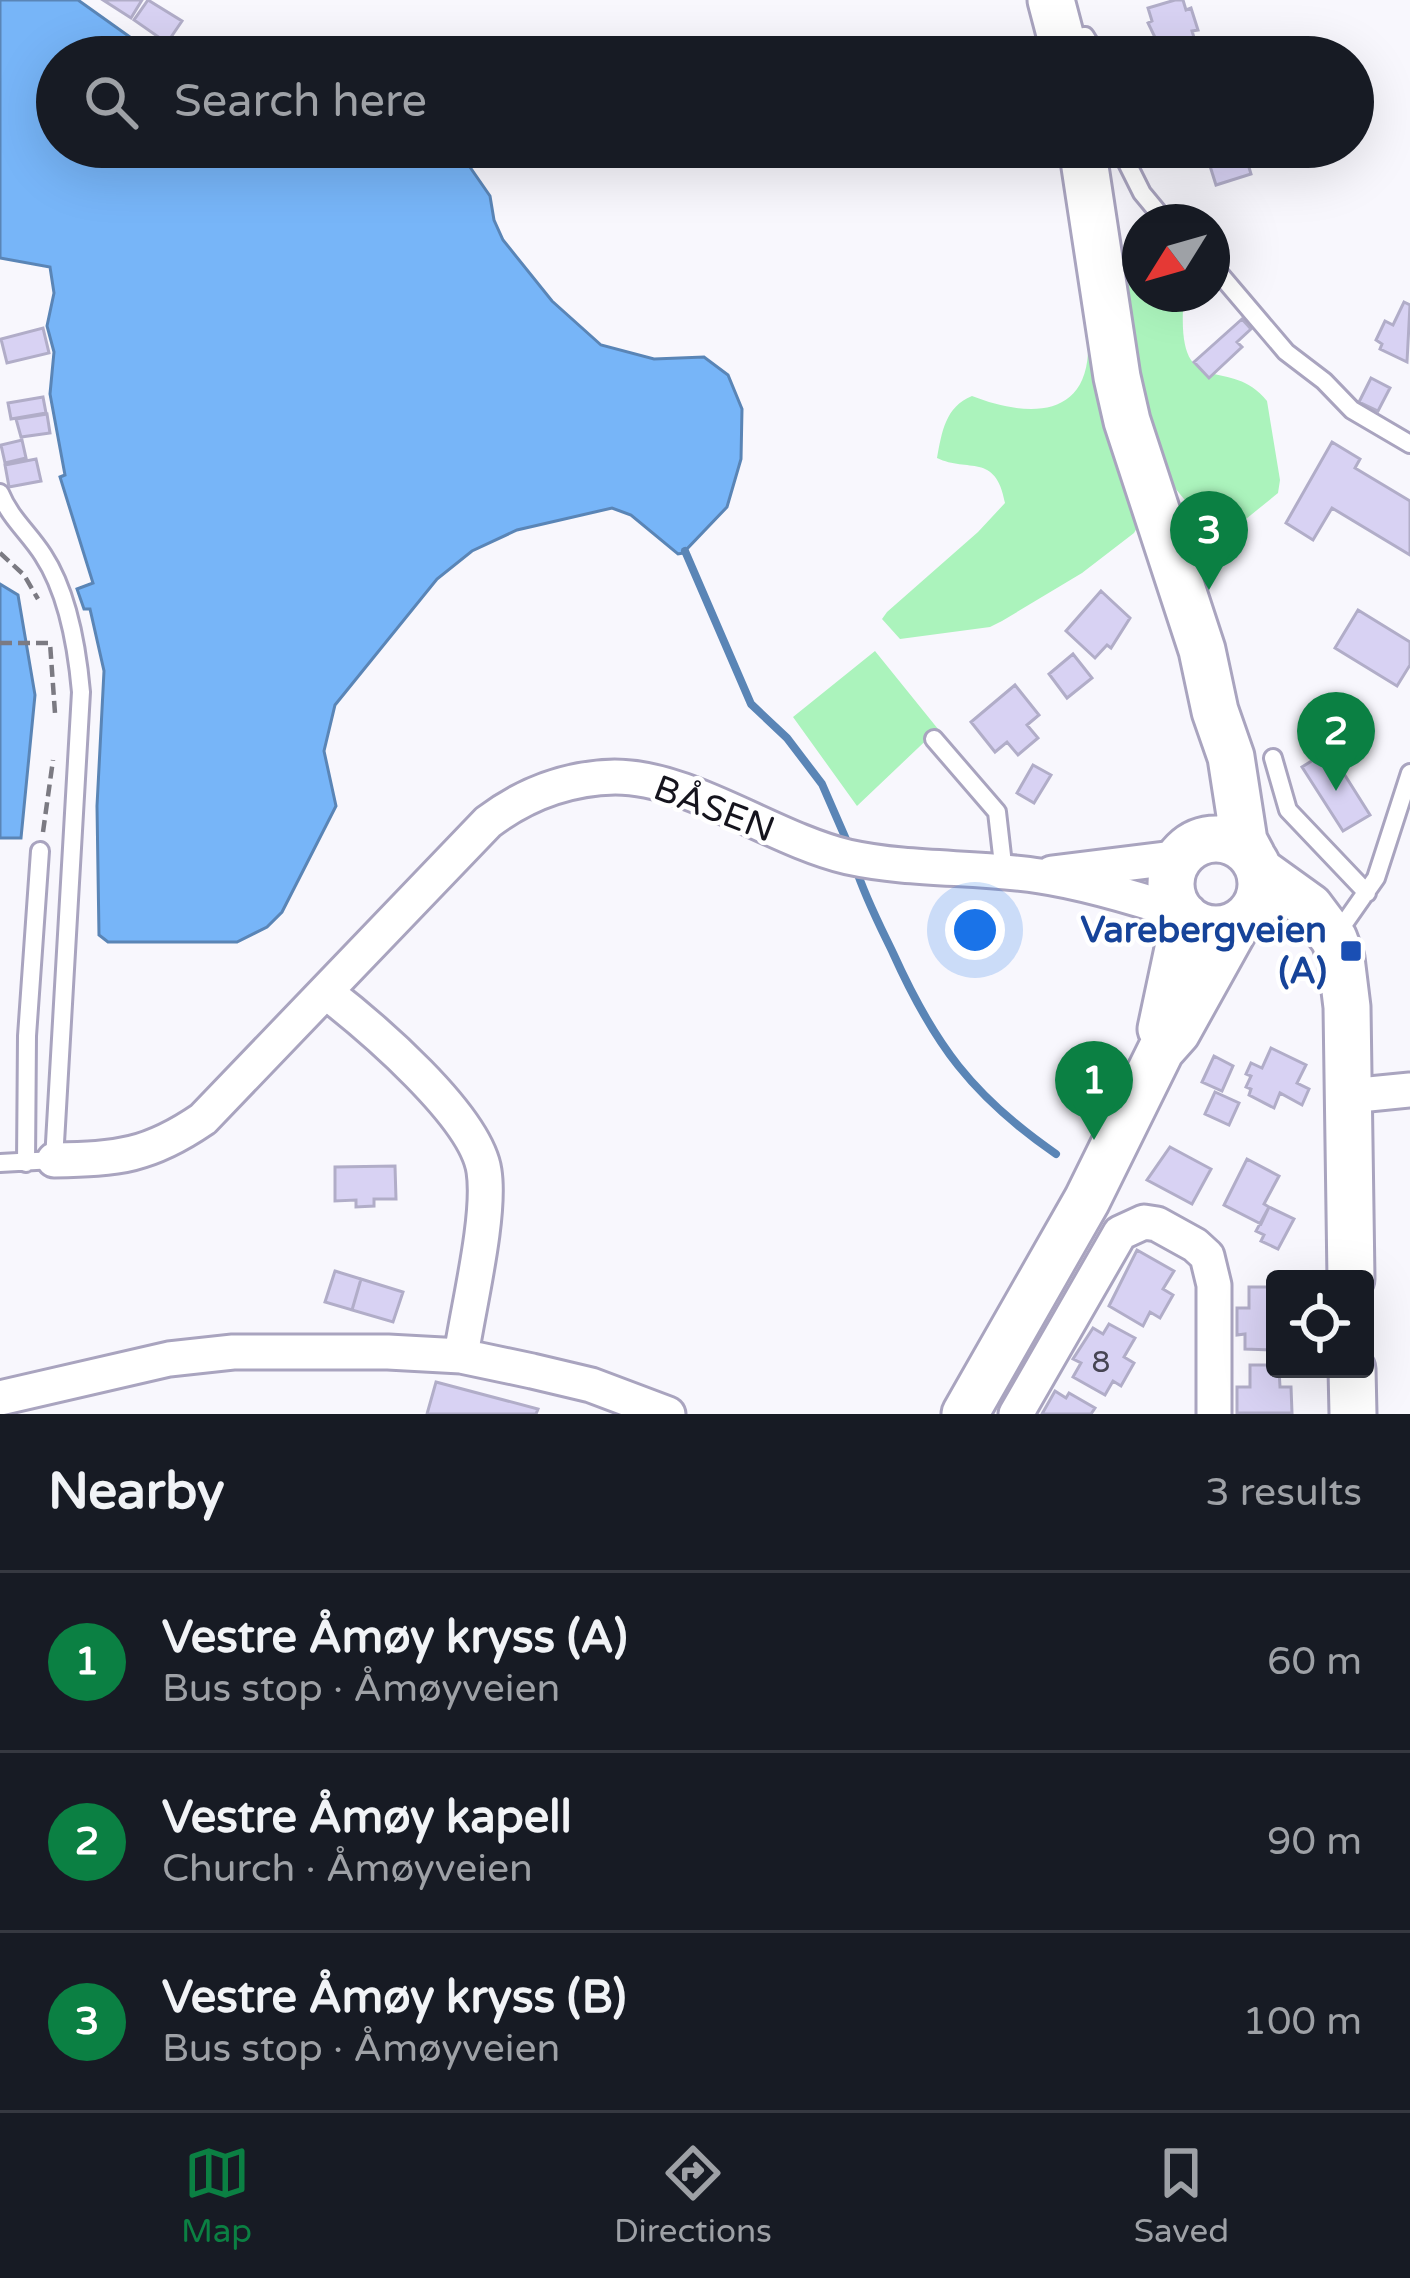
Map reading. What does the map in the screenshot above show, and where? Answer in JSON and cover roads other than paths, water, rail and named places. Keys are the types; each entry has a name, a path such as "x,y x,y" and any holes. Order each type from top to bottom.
{"main road":[{"path":"965,1414 1087,1200 1161,1050 1178,1032 1260,896 1256,864 1244,841 1231,757 1192,616 1139,463 1117,377 1085,168"},
{"path":"1161,1050 1161,1025 1183,914 1172,885 1206,805 1206,763 1215,711"},
{"path":"1185,852 1222,840 1234,842 1291,890 1334,939 1345,975 1351,1270"},
{"path":"1183,914 1215,929 1242,921 1282,921 1334,939"},
{"path":"1352,1378 1353,1414"}],"street":[{"name":"BÅSEN","path":"40,1161 126,1157 188,1130 244,1081 488,822 528,796 579,780 614,777 660,783 776,833 847,856 926,869 1039,876 1183,914"},
{"name":"BÅSEN","path":"1039,876 1185,852"},
{"path":"326,992 449,1108 482,1160 482,1214 461,1356"},
{"path":"1349,1096 1410,1090"},
{"path":"1016,1414 1120,1233 1144,1222 1196,1245 1211,1266 1214,1414"},
{"path":"0,1398 169,1359 233,1352 461,1356 591,1385 668,1414"}],"lane":[{"path":"1130,168 1151,204"},
{"path":"1230,286 1286,352 1352,410 1410,444"},
{"path":"0,493 21,530 42,552 58,588 70,623 81,692 40,1161"},
{"path":"934,739 998,812 1004,874"},
{"path":"1273,758 1288,810 1366,893"},
{"path":"1334,939 1384,860 1410,773"},
{"path":"40,851 27,1036 40,1161"},
{"name":"BÅSEN","path":"0,1163 40,1161"}],"water":[{"path":"0,0 78,0 129,36 36,36 36,168 471,168 490,196 503,240 552,301 601,345 654,359 704,357 728,375 742,409 741,459 727,507 678,554 631,515 612,508 517,530 472,551 437,579 335,705 324,751 336,806 282,912 267,927 237,942 108,942 99,935 97,806 104,671 90,609 84,609 77,589 93,583 60,477 65,475 50,394 54,352 47,326 54,293 50,267 0,258"},
{"path":"0,584 18,595 35,695 21,838 0,838"}],"waterway":[{"path":"685,551 751,704 787,738 822,784 849,846"},
{"path":"855,866 908,985 940,1041 978,1089 1056,1154"}],"place":[{"name":"Vestre Åmøy kryss (B)","path":"1209,590"},
{"name":"Vestre Åmøy kapell","path":"1336,791"},
{"name":"Varebergveien (A)","path":"1351,951"},
{"name":"Vestre Åmøy kryss (A)","path":"1094,1140"}]}
